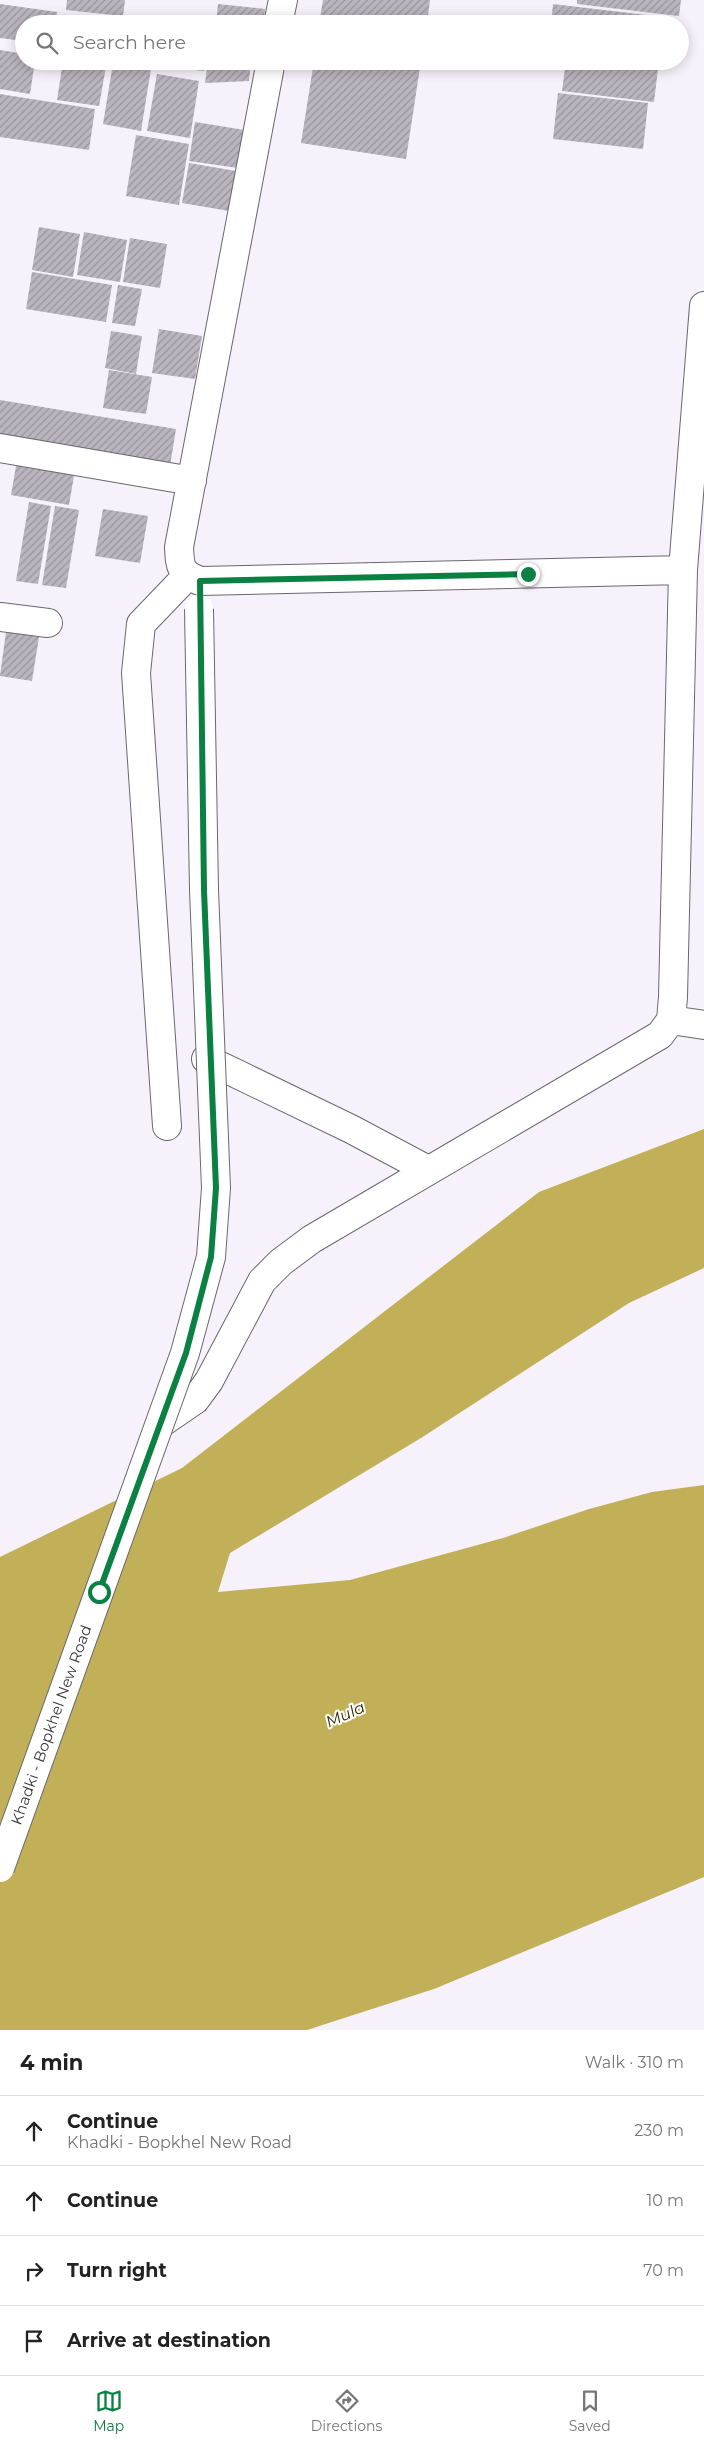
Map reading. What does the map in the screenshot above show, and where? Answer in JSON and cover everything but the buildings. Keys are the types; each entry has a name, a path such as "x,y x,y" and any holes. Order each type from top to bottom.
{"street":[{"path":"280,15 283,0"},
{"path":"194,578 180,564 179,547 269,70"},
{"path":"160,1424 195,1400 262,1281 281,1262 312,1240 428,1170 660,1035 671,1020 683,570 702,360 704,306"},
{"path":"0,448 192,481"},
{"path":"167,1126 136,673 141,624 194,578 683,570"},
{"name":"Khadki - Bopkhel New Road","path":"0,1868 186,1353 211,1257 216,1188 205,900 199,610 194,578"},
{"path":"0,618 48,623"},
{"path":"671,1020 704,1026"},
{"path":"206,1059 351,1129 428,1170"}],"water":[{"name":"Mula","path":"704,1129 704,1268 629,1303 421,1438 230,1553 218,1592 350,1580 503,1538 589,1509 652,1492 704,1485 704,1877 434,1989 307,2030 0,2030 0,1557 182,1468 539,1192"}],"route":[{"path":"99,1592 186,1353 211,1257 216,1188 204,890 200,581 528,574"}]}
